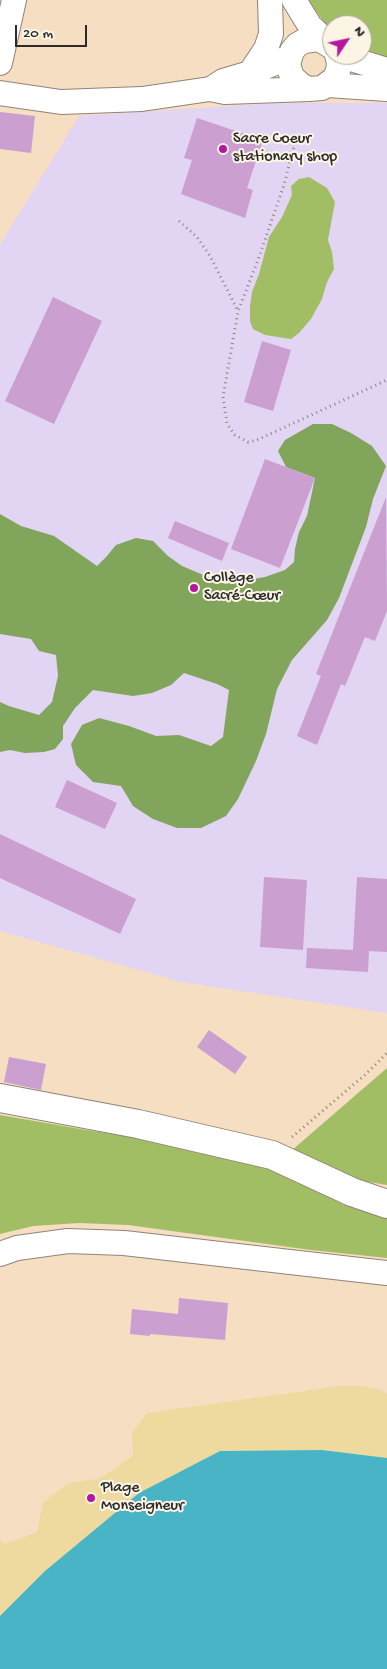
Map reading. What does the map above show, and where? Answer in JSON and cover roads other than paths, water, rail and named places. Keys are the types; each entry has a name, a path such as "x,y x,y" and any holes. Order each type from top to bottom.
{"main road":[{"path":"0,1098 138,1124 272,1155 352,1192 387,1204"}],"street":[{"path":"0,63 14,0"},
{"path":"294,0 310,26 322,38"},
{"path":"271,7 276,24 291,54"},
{"path":"250,73 266,49 270,34 271,7"},
{"path":"322,41 319,39 311,39 297,45 291,54 288,64 292,77 302,86 387,89"},
{"path":"210,90 223,81 250,73 291,54"},
{"path":"372,64 387,70"},
{"path":"0,93 61,102 142,99 210,90 225,92 318,87 334,79 339,65"},
{"path":"0,1254 17,1248 68,1241 124,1243 387,1273"}],"water":[{"path":"322,1450 387,1458 387,1669 0,1669 0,1616 45,1571 139,1493 220,1451"}],"place":[{"name":"Sacre Coeur stationary shop","path":"223,149"},
{"name":"Collège Sacré-Cœur","path":"194,588"},
{"name":"Plage Monseigneur","path":"91,1498"}]}
